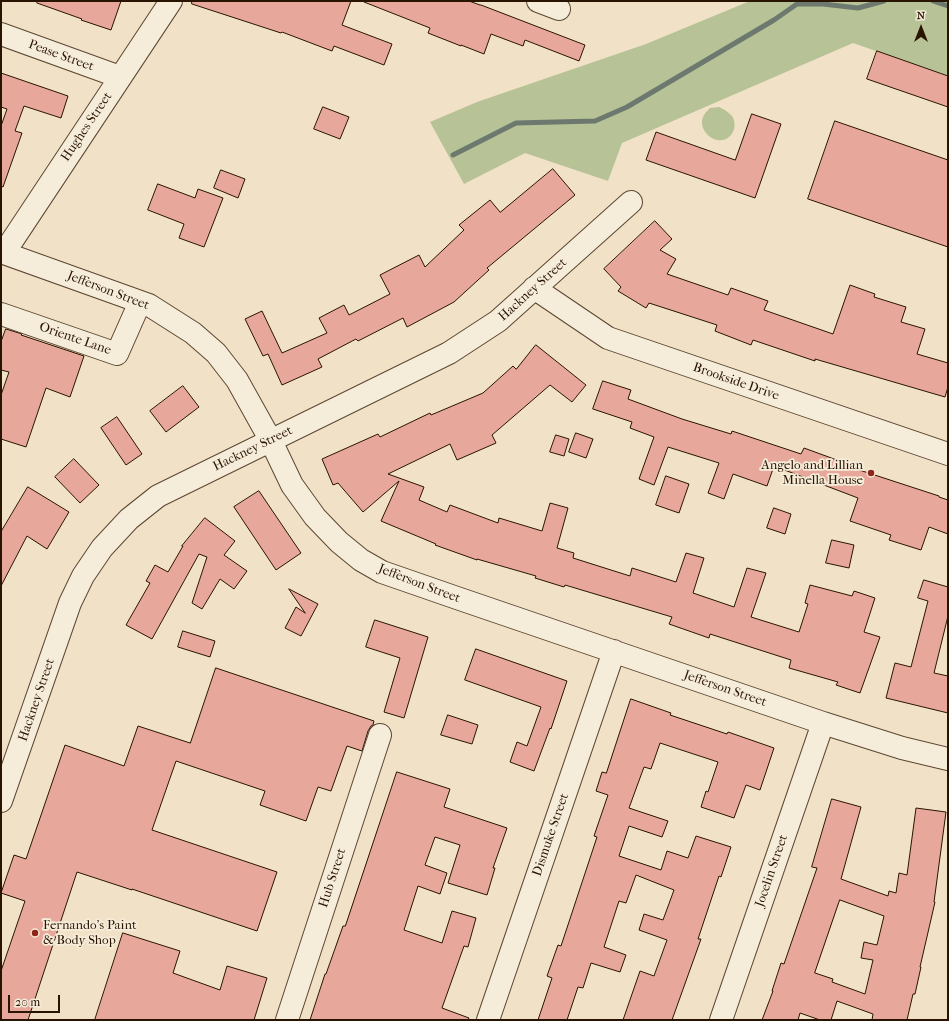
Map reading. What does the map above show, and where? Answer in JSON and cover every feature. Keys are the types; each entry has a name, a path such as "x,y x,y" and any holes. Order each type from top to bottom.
{"street":[{"name":"Hughes Street","path":"2,252 170,1"},
{"path":"538,1 559,9"},
{"name":"Pease Street","path":"1,34 120,77"},
{"name":"Hackney Street","path":"1,801 70,603 83,576 102,548 129,519 158,496 449,353 498,321 631,202"},
{"name":"Jefferson Street","path":"2,252 150,305 192,333 216,353 237,380 271,441 292,485 315,517 339,542 362,560 382,572 823,723 902,748 948,758"},
{"name":"Brookside Drive","path":"534,288 608,338 948,454"},
{"name":"Oriente Lane","path":"1,314 117,354 140,302"},
{"name":"Dismuke Street","path":"488,1020 614,651"},
{"name":"Jocelin Street","path":"721,1020 823,723"},
{"name":"Hub Street","path":"287,1020 380,735"}],"green space":[{"path":"750,1 948,1 948,76 853,43 622,143 608,181 525,153 464,184 430,122 477,102 646,44"},
{"path":"719,107 732,116 735,123 732,134 726,139 722,140 711,138 705,132 702,125 706,112 710,108"}],"building":[{"path":"38,1 121,1 111,30 37,3"},
{"path":"192,1 351,1 342,25 392,44 384,65 334,46 332,51 282,32 281,33 192,4"},
{"path":"364,1 469,1 585,45 579,61 525,40 523,46 491,34 484,54 428,33 430,28"},
{"path":"877,51 948,76 948,107 867,79"},
{"path":"1,73 68,96 61,118 24,106 15,131 22,133 3,187 1,186 1,126 7,109 1,107"},
{"path":"323,107 349,117 340,139 314,129"},
{"path":"752,114 781,124 755,198 646,160 656,132 735,160"},
{"path":"835,121 948,160 948,247 808,199"},
{"path":"553,169 575,195 487,268 489,270 454,302 407,327 403,318 358,341 356,339 318,359 322,367 282,385 268,354 263,356 245,319 262,311 282,353 327,333 319,318 344,305 349,315 390,294 380,275 419,255 425,267 464,230 459,225 490,200 500,212"},
{"path":"221,170 245,179 238,198 214,188"},
{"path":"158,184 195,198 198,189 223,198 204,247 179,238 184,224 148,210"},
{"path":"655,221 672,239 660,250 676,259 667,274 728,295 731,288 768,301 764,310 833,334 850,285 875,294 874,297 906,307 901,322 925,329 917,354 948,363 948,387 945,397 815,359 815,361 753,340 751,345 715,331 717,325 649,303 646,308 618,291 621,287 604,269"},
{"path":"6,329 84,356 70,397 46,388 26,447 1,439 1,395 9,372 1,370 1,342"},
{"path":"536,345 586,385 572,402 550,385 492,435 496,443 457,460 450,444 388,474 424,487 419,500 447,512 450,505 498,523 499,518 542,531 550,503 568,508 557,548 574,553 573,558 630,576 632,568 676,582 686,553 704,558 693,593 734,607 747,568 766,573 751,617 799,632 808,604 805,603 810,585 852,596 854,591 875,598 864,632 880,637 860,693 836,685 838,682 789,668 791,660 710,634 709,638 669,624 672,617 565,585 564,587 535,578 536,576 477,560 435,545 436,544 381,521 399,481 363,512 338,483 333,485 322,459 378,434 380,437 430,413 431,415 483,393 513,366 516,369"},
{"path":"603,381 631,390 628,399 682,419 731,434 732,431 801,454 804,448 845,463 844,465 939,496 948,500 948,534 929,527 921,550 889,540 891,535 850,521 858,498 774,466 767,486 733,474 724,499 708,493 719,463 668,447 654,485 639,479 654,437 630,428 632,422 593,409"},
{"path":"183,386 199,407 166,432 150,411"},
{"path":"117,417 142,454 126,465 101,428"},
{"path":"576,433 593,439 586,458 569,452"},
{"path":"556,435 569,439 564,456 550,452"},
{"path":"74,459 99,485 80,503 55,477"},
{"path":"666,476 689,484 679,513 656,505"},
{"path":"28,487 69,512 47,549 27,536 1,586 1,532"},
{"path":"259,491 301,553 276,570 234,507"},
{"path":"774,508 791,514 785,534 767,528"},
{"path":"205,518 235,541 224,555 247,571 234,589 220,579 202,609 192,603 207,557 199,554 152,639 126,625 150,583 146,581 155,565 168,572 182,546"},
{"path":"832,540 854,545 849,568 826,563"},
{"path":"924,580 948,587 948,616 934,673 948,676 948,713 886,698 895,663 911,667 928,601 918,598"},
{"path":"289,589 318,604 301,636 285,628 296,607 305,613"},
{"path":"375,620 428,637 404,718 384,712 400,658 366,647"},
{"path":"183,631 215,641 210,657 178,647"},
{"path":"476,649 567,681 551,729 550,728 534,771 510,762 517,742 527,746 541,707 465,680"},
{"path":"216,668 374,721 373,725 368,731 362,751 347,746 331,791 318,787 306,821 260,805 265,791 176,761 152,830 277,872 257,931 77,872 28,1020 1,1020 1,971 25,901 1,893 14,855 26,859 65,745 124,766 138,726 190,743"},
{"path":"631,699 671,713 670,715 727,734 728,732 774,748 760,790 746,785 734,818 701,807 706,791 708,792 718,762 660,743 651,769 644,767 629,808 668,821 662,837 629,826 619,856 661,870 667,851 688,858 696,836 731,847 721,877 719,876 698,939 701,939 672,1020 623,1020 640,971 654,976 667,940 639,930 644,914 663,920 674,890 636,875 626,903 619,901 604,947 626,955 620,972 591,963 583,988 578,987 567,1020 538,1020 552,978 547,976 558,945 561,946 597,837 594,836 608,795 596,791 602,772 606,773"},
{"path":"448,715 478,725 472,744 441,735"},
{"path":"397,772 450,789 444,807 507,828 493,868 495,868 487,895 448,883 460,845 435,837 425,865 447,873 440,894 418,886 404,930 442,943 452,911 476,918 468,947 464,946 442,1008 469,1018 468,1020 310,1020 325,974 343,926 345,926"},
{"path":"832,799 861,807 841,879 888,896 889,891 896,893 899,873 907,875 916,808 946,812 935,902 915,994 913,994 907,1020 872,1020 873,1014 837,1001 831,1020 820,1020 800,1013 798,1020 762,1020 773,991 781,963 784,964 817,868 812,867","holes":["840,900 884,916 877,945 864,942 861,958 873,960 865,994 832,982 833,979 815,973"]},
{"path":"123,933 180,951 173,973 220,990 227,966 267,978 254,1020 95,1020"}],"waterway":[{"path":"453,155 516,123 595,121 627,107 774,20 797,4 823,4 858,8 884,1"},
{"path":"933,1 948,6"}],"place":[{"name":"Angelo and Lillian Minella House","path":"871,473"},
{"name":"Fernando's Paint & Body Shop","path":"35,933"}]}
